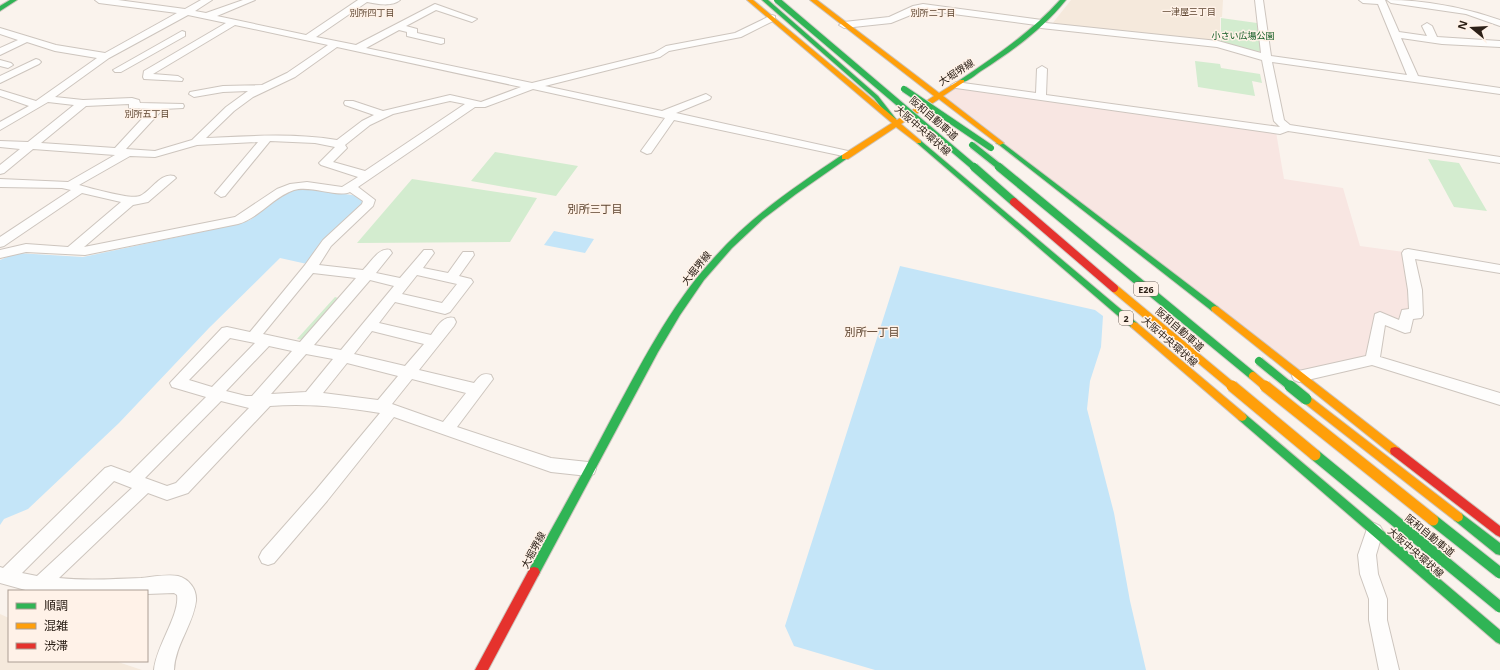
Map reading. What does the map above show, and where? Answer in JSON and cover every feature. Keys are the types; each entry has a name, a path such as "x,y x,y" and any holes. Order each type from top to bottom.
{"main road":[{"name":"大阪中央環状線","path":"750,0 896,122 1500,638"},
{"path":"765,0 876,97 896,122"},
{"name":"阪和自動車道","path":"778,0 1195,357 1500,607"},
{"path":"813,0 937,97 1188,287 1299,376 1500,532"},
{"name":"大堀堺線","path":"481,670 588,469 663,333 694,285 724,250 754,223 794,191 896,122 1001,56 1042,24 1063,0"},
{"path":"0,9 9,1"},
{"name":"阪和自動車道","path":"1040,186 994,150 901,87 1228,356 1500,573"},
{"path":"1250,354 1500,550"}],"street":[{"path":"99,0 117,1 208,16 848,154"},
{"path":"0,127 37,106 106,56 208,0"},
{"path":"208,16 251,0"},
{"path":"309,37 364,0"},
{"path":"370,0 380,2 396,0"},
{"path":"1259,0 1266,58 1279,122 1287,128 1500,160"},
{"path":"1363,0 1440,4 1500,23"},
{"path":"1385,1 1395,34 1414,80"},
{"path":"358,48 435,7 472,19"},
{"path":"844,25 884,21 923,7 1042,24 1218,44 1266,58 1500,91"},
{"path":"0,144 155,154 196,142 267,138 315,140 339,144 349,138 366,123 384,115 450,98 481,105 533,86 657,54 666,49 738,35 772,18"},
{"path":"178,79 148,77 148,73 234,22"},
{"path":"1427,26 1433,40"},
{"path":"398,27 414,30 410,34 441,41"},
{"path":"0,31 55,48 106,56"},
{"path":"118,70 182,34"},
{"path":"1395,34 1433,40 1500,44"},
{"path":"0,52 27,39"},
{"path":"196,142 230,109 249,95 291,75 337,43"},
{"path":"129,44 177,56"},
{"path":"0,80 36,62"},
{"path":"1041,98 1042,69"},
{"path":"1484,89 1480,83 1500,84"},
{"path":"956,85 1280,131 1287,128"},
{"path":"194,94 223,89 262,88"},
{"path":"0,93 37,106"},
{"path":"647,151 668,114 706,97"},
{"path":"47,99 83,103 132,101 135,102 134,106 179,106"},
{"path":"0,171 83,103"},
{"path":"349,103 384,115"},
{"path":"0,254 26,248 71,251 85,250 238,220 247,216 272,196 286,188 297,185 305,184 344,191 351,188 474,103"},
{"path":"0,243 74,188 92,170 111,163 123,152 160,106"},
{"path":"221,193 267,138"},
{"path":"339,144 341,148 325,163 368,176"},
{"path":"71,251 129,202 144,198 170,178"},
{"path":"0,183 51,182 125,199 129,202"},
{"path":"40,585 139,483 217,394 259,339 327,243 367,206 368,200 351,188"},
{"path":"0,230 14,234"},
{"path":"3,576 111,473 167,493 182,488 261,401 302,348 386,253"},
{"path":"309,399 342,356 428,253"},
{"path":"1372,360 1380,317 1405,328 1408,314 1416,315 1415,290 1408,253 1500,269"},
{"path":"451,278 468,255"},
{"path":"310,268 366,275 403,283"},
{"path":"392,297 445,309 466,282 414,270"},
{"path":"268,557 386,409 408,373 449,322"},
{"path":"368,325 434,341"},
{"path":"446,429 481,385 408,373 342,356 228,332 177,383 246,402 309,399 355,402 386,409 551,465 588,469"},
{"path":"1299,376 1372,360 1500,398"},
{"path":"1374,531 1367,556 1369,574 1378,599 1378,620 1389,670"},
{"path":"3,576 40,585 102,588 177,584 186,591 188,599 185,610 167,647 163,664 164,670"}],"shaded area":[{"path":"1071,0 1223,0 1222,17 1220,17 1220,43 1052,24"},
{"path":"956,85 1276,132 1284,179 1343,188 1360,246 1404,252 1414,313 1402,326 1376,315 1369,359 1299,375 939,97"},
{"path":"0,614 8,618 8,662 118,662 142,670 0,670"}],"green space":[{"name":"小さい広場公園","path":"1221,18 1257,23 1261,51 1255,53 1221,42"},
{"path":"1195,61 1220,64 1221,68 1260,74 1262,83 1252,81 1255,96 1198,87"},
{"path":"495,152 578,166 556,196 471,181"},
{"path":"1428,159 1459,163 1487,211 1454,207"},
{"path":"412,179 537,198 510,242 357,243"},
{"path":"335,297 341,299 304,340 297,339"}],"water":[{"path":"294,187 352,195 361,198 363,202 307,264 280,258 209,328 119,423 28,509 4,519 0,525 0,260 17,253 83,257 239,224 250,220"},
{"path":"554,231 594,239 585,253 544,245"},
{"path":"900,266 1095,310 1103,316 1101,347 1090,381 1087,409 1114,513 1130,601 1146,670 875,670 794,646 785,626"}],"traffic: fast":[{"path":"0,9 14,0"},
{"path":"765,0 876,97 894,120"},
{"path":"777,0 1014,202"},
{"path":"962,81 1016,44 1040,24 1063,0"},
{"path":"904,89 991,148"},
{"path":"919,142 1134,325"},
{"path":"1000,143 1215,309"},
{"path":"972,145 1253,376"},
{"path":"534,572 654,349 701,278 744,231 776,204 845,157"},
{"path":"1259,361 1306,399"},
{"path":"1242,417 1500,638"},
{"path":"1315,455 1500,607"},
{"path":"1458,517 1500,550"},
{"path":"1433,520 1500,573"}],"traffic: slow":[{"path":"750,0 919,142"},
{"path":"813,0 1000,143"},
{"path":"845,157 962,81"},
{"path":"1114,288 1315,455"},
{"path":"1215,309 1395,451"},
{"path":"1134,325 1242,417"},
{"path":"1253,376 1433,520"},
{"path":"1306,399 1458,517"}],"traffic: jam":[{"path":"1014,202 1114,288"},
{"path":"1395,451 1500,532"},
{"path":"481,670 534,572"}],"district":[{"name":"一津屋三丁目","path":"1189,11"},
{"name":"別所四丁目","path":"372,12"},
{"name":"別所二丁目","path":"933,12"},
{"name":"別所五丁目","path":"147,113"},
{"name":"別所三丁目","path":"595,208"},
{"name":"別所一丁目","path":"872,331"}]}
